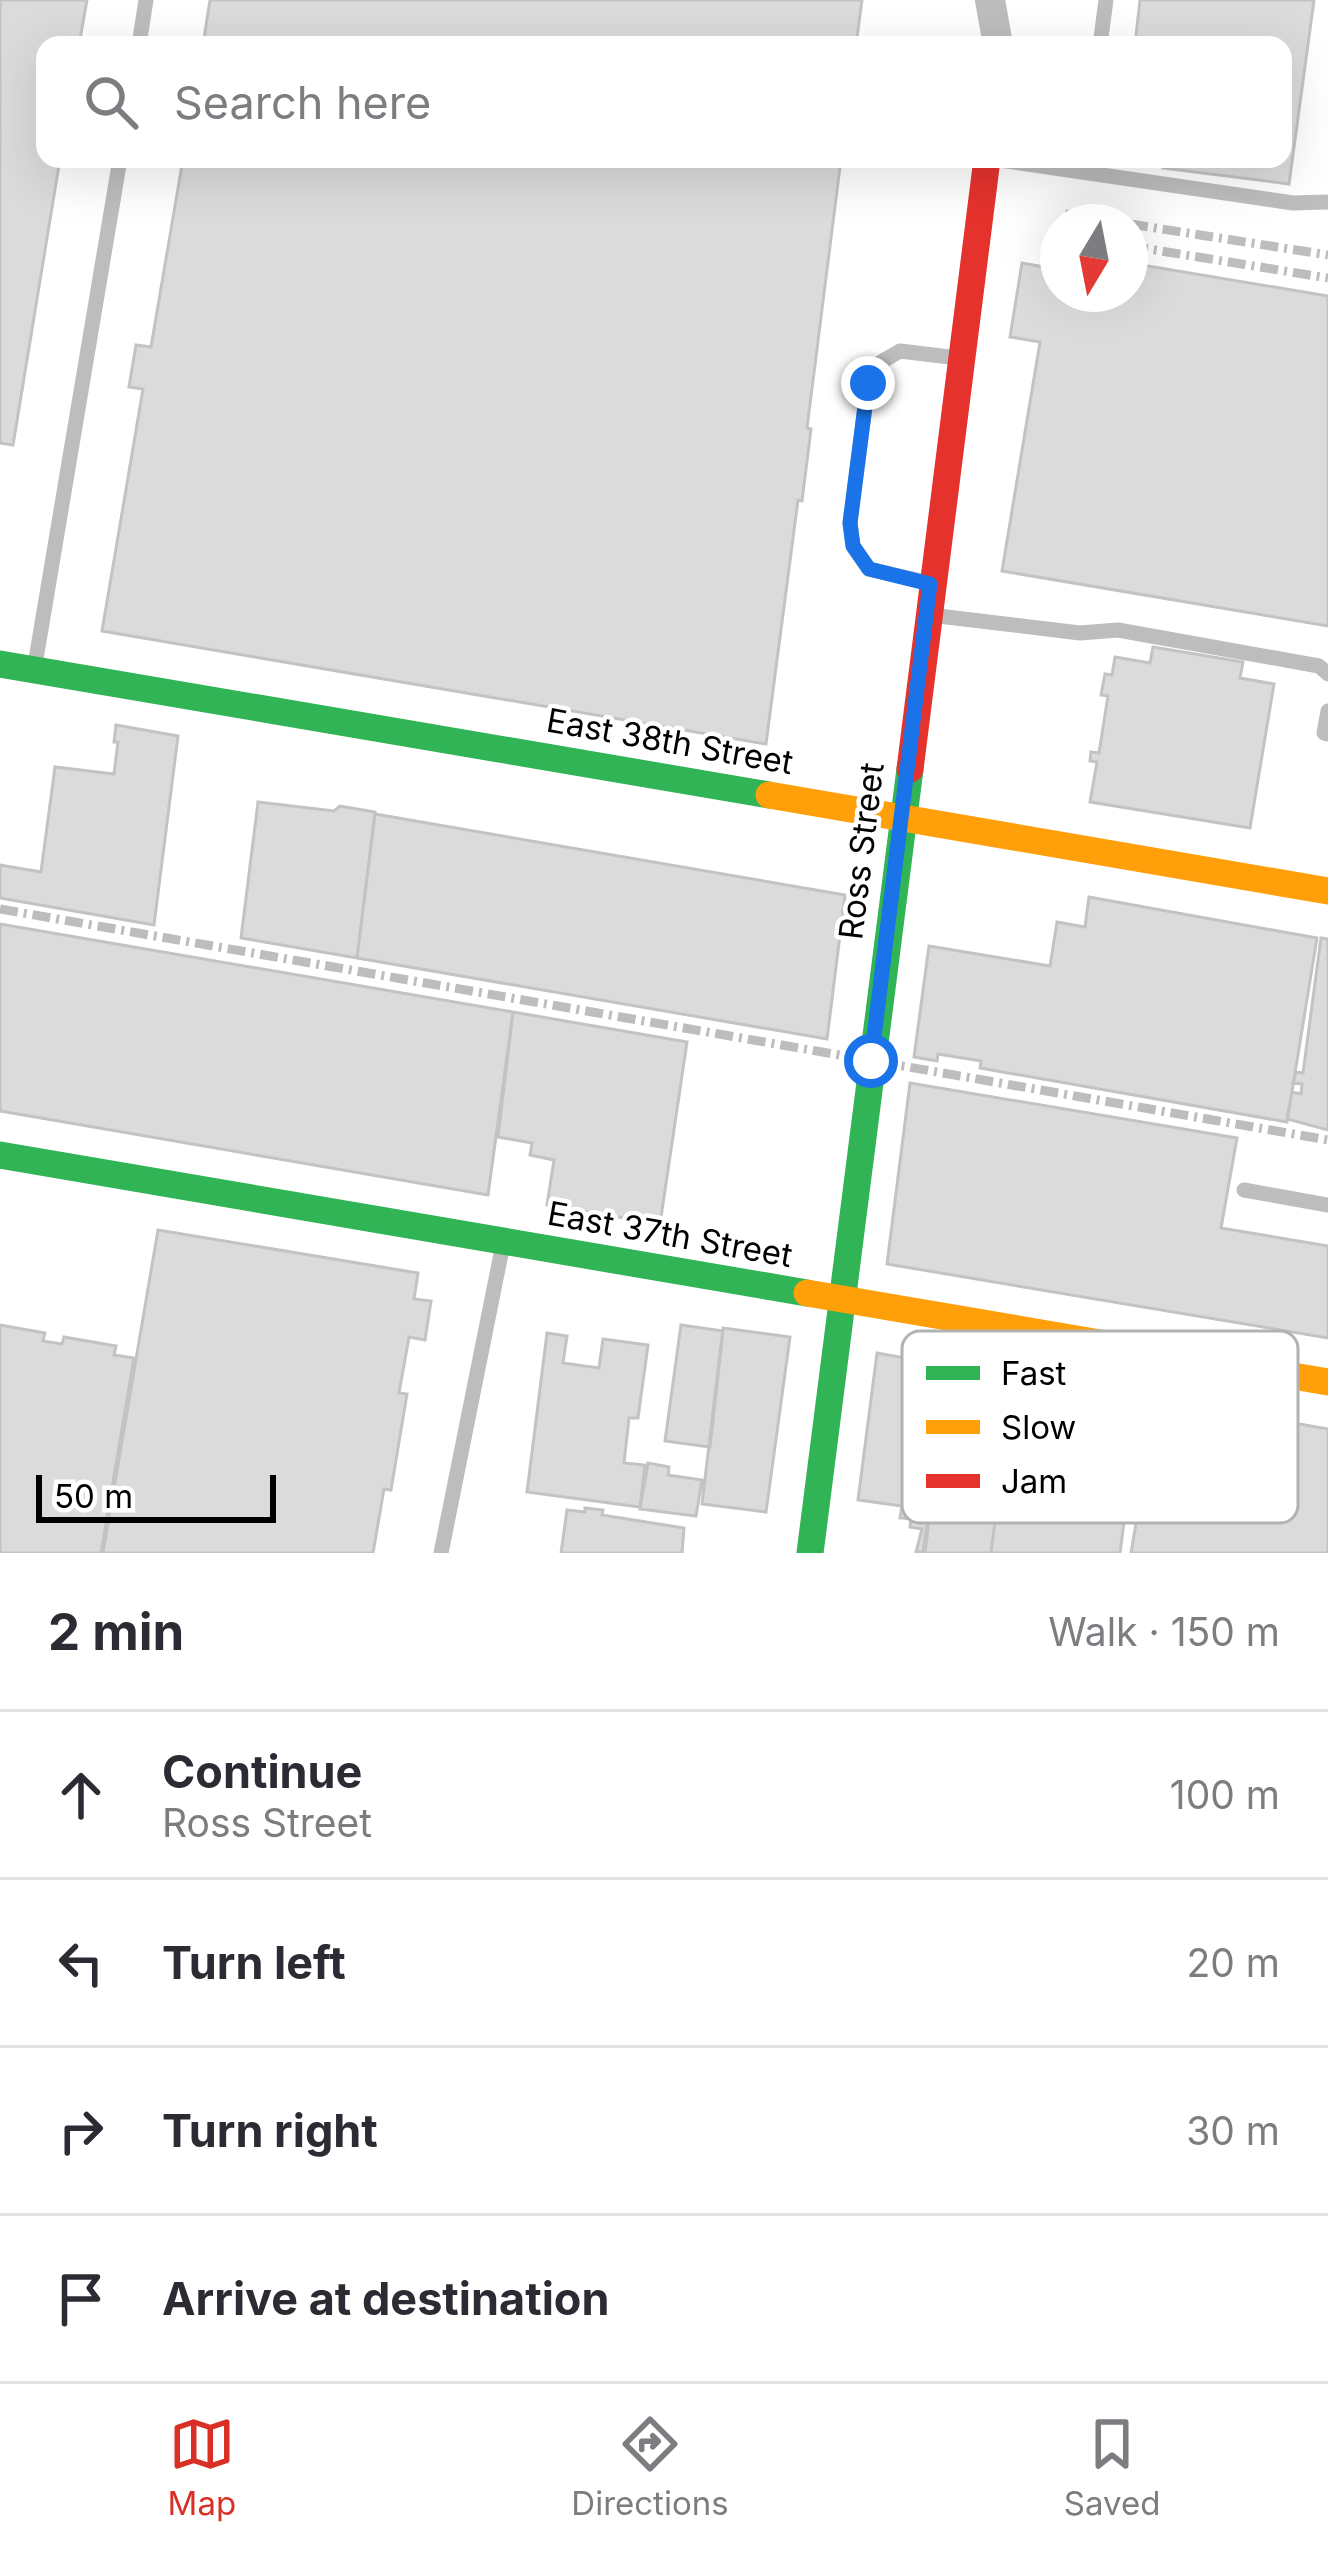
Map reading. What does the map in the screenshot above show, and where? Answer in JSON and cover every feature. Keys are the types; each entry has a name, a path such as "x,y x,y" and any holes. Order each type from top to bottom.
{"street":[{"path":"990,0 996,36"},
{"name":"Ross Street","path":"810,1553 930,584 987,168"},
{"name":"East 38th Street","path":"0,664 1328,891"},
{"name":"East 37th Street","path":"0,1156 1025,1331"},
{"name":"East 37th Street","path":"1298,1377 1328,1382"}],"lane":[{"path":"140,36 146,0"},
{"path":"1101,36 1106,0"},
{"path":"34,670 118,168"},
{"path":"1093,168 1293,203 1328,202"},
{"path":"930,584 869,569 853,546 850,523 868,383 881,362 900,351 961,359"},
{"path":"927,614 1080,633 1118,630 1319,666 1328,674"},
{"path":"1328,711 1324,734 1328,734"},
{"path":"1244,1190 1328,1204"},
{"path":"441,1553 503,1241"}],"building":[{"path":"0,0 87,0 81,36 36,36 36,168 59,168 13,445 0,443"},
{"path":"210,0 862,0 857,36 204,36"},
{"path":"1140,0 1314,0 1292,162 1292,36 1136,36"},
{"path":"181,168 840,168 802,501 798,500 766,744 102,631 143,389 129,387 136,345 151,347"},
{"path":"1163,168 1291,168 1289,184"},
{"path":"1022,263 1040,266 1040,312 1148,312 1148,266 1328,296 1328,626 1002,571 1040,342 1010,337"},
{"path":"1153,647 1243,662 1240,678 1274,684 1250,828 1090,802 1097,762 1090,761 1091,752 1099,753 1108,696 1101,695 1105,674 1112,675 1115,657 1150,663"},
{"path":"116,725 178,736 154,925 0,898 0,865 41,872 55,767 114,774"},
{"path":"258,802 375,812 357,958 241,938"},
{"path":"375,814 845,895 827,1039 357,958"},
{"path":"1089,897 1317,938 1287,1122 980,1068 981,1061 938,1054 937,1061 914,1057 929,946 1050,966 1057,922 1085,927"},
{"path":"0,924 513,1012 488,1195 0,1111"},
{"path":"1321,938 1328,939 1328,1130 1287,1119 1292,1092 1301,1094 1302,1084 1293,1083 1296,1072 1303,1073"},
{"path":"513,1012 687,1042 660,1224 547,1205 554,1160 530,1155 532,1143 498,1137"},
{"path":"910,1083 1237,1138 1221,1228 1328,1246 1328,1338 1298,1331 887,1264"},
{"path":"158,1230 418,1273 414,1299 431,1301 425,1340 409,1337 399,1393 407,1394 391,1490 384,1489 373,1553 103,1553"},
{"path":"0,1325 45,1333 43,1341 62,1344 64,1337 116,1346 114,1355 134,1358 101,1553 0,1553"},
{"path":"681,1325 723,1331 710,1447 665,1441"},
{"path":"723,1328 790,1337 766,1512 702,1504"},
{"path":"547,1333 567,1336 563,1363 599,1368 603,1339 648,1345 638,1418 629,1418 624,1463 645,1465 640,1507 527,1492"},
{"path":"877,1353 902,1358 902,1506 858,1500"},
{"path":"1298,1424 1328,1429 1328,1553 1131,1553 1136,1523 1298,1523"},
{"path":"648,1463 669,1467 668,1475 702,1480 696,1516 640,1509"},
{"path":"585,1508 684,1528 682,1553 561,1553 567,1510 585,1512"},
{"path":"910,1523 927,1523 923,1552 916,1552 922,1529 910,1527"},
{"path":"929,1523 995,1523 991,1553 925,1553"},
{"path":"995,1523 1124,1523 1120,1553 991,1553"}],"railway":[{"path":"1148,227 1328,255"},
{"path":"1148,249 1328,278"},
{"path":"0,909 1328,1140"}],"traffic: fast":[{"path":"0,664 769,795"},
{"path":"810,1553 910,769"},
{"path":"0,1155 807,1293"}],"traffic: slow":[{"path":"769,795 1328,891"},
{"path":"807,1293 1029,1331"},
{"path":"1298,1377 1328,1382"}],"traffic: jam":[{"path":"910,769 986,168"}],"route":[{"path":"868,383 850,523 853,546 869,569 930,584 871,1061"}]}
